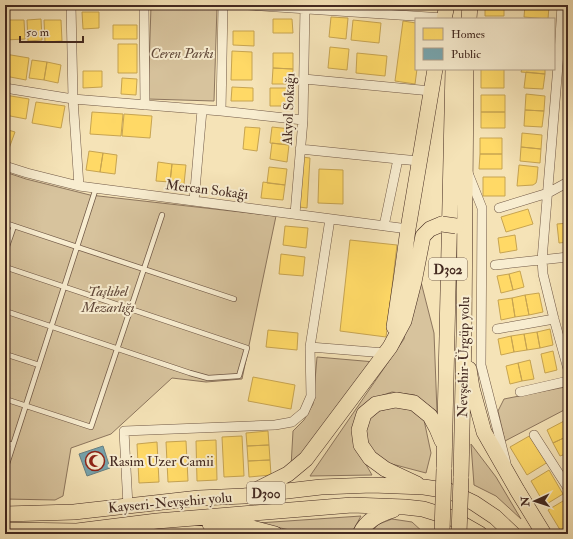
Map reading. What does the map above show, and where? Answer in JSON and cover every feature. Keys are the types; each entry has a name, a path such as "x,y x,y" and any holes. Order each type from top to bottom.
{"highway":[{"path":"448,15 455,5"},
{"path":"469,18 470,5"},
{"path":"388,350 401,280 435,70"},
{"name":"Nevşehir-Ürgüp yolu","path":"442,534 454,70"},
{"name":"Nevşehir-Ürgüp yolu","path":"459,534 464,334 454,228 465,166 466,70"},
{"path":"244,496 288,474 306,459 388,350 404,321 414,282 423,236 430,229 454,228"},
{"path":"464,334 472,388 484,432 544,534"},
{"path":"424,487 385,469 370,458 361,445 359,430 364,414 376,404 396,400 414,403 430,416 444,445"},
{"name":"Kayseri-Nevşehir yolu","path":"5,514 74,512 199,498 244,496 321,487 372,485 424,487 449,490 474,503 496,517 514,534"},
{"name":"Kayseri-Nevşehir yolu","path":"6,531 77,531 158,521 352,505 423,509 452,518 480,534"},
{"path":"360,534 362,528 375,516 405,507"},
{"path":"158,521 244,526 275,534"}],"street":[{"path":"71,5 73,99 79,186"},
{"path":"144,5 145,105"},
{"path":"221,111 223,5"},
{"path":"248,5 374,9 448,15"},
{"path":"562,5 560,53 542,260 543,274 554,319 564,337 568,369"},
{"name":"Akyol Sokağı","path":"295,214 303,120 305,7"},
{"path":"304,79 431,91"},
{"path":"5,88 73,99 221,111 303,120"},
{"path":"194,201 202,110"},
{"path":"300,149 419,161"},
{"path":"384,226 398,159"},
{"name":"Mercan Sokağı","path":"5,166 79,186 408,229"},
{"path":"465,166 482,208 481,365 509,476"},
{"path":"498,208 548,193 568,182"},
{"path":"128,506 124,431 275,425 292,422 304,412 311,396 310,347 330,219"},
{"path":"495,265 568,257"},
{"path":"497,329 554,319"},
{"path":"310,347 388,350"},
{"path":"520,392 568,381"},
{"path":"534,435 568,488"}],"lane":[{"path":"5,470 96,188"},
{"path":"5,398 91,427 162,215"},
{"path":"5,223 234,299"},
{"path":"5,252 14,226"},
{"path":"5,267 247,348 239,376 208,378 5,311"},
{"path":"5,354 39,365"},
{"path":"5,442 13,444"}],"green space":[{"name":"Ceren Parkı","path":"151,6 217,7 214,101 148,99"},
{"name":"Taşlıbel Mezarlığı","path":"5,172 26,179 90,195 276,216 242,379 206,382 172,378 111,434 71,448 63,496 55,500 5,499"},
{"path":"421,282 434,333 437,412 415,395 392,392 374,398 362,409 364,461 372,475 310,476 404,339 414,283"},
{"path":"317,357 375,362 291,467 293,431 304,420 313,404"},
{"path":"565,387 568,395 568,408 505,441 498,411 504,399"},
{"path":"396,407 411,410 424,420 431,453 426,473 388,463 375,453 368,443 366,431 370,418 379,411"},
{"path":"471,444 496,477 521,519 496,496 474,485"},
{"path":"361,516 351,534 300,534 294,531 258,523"},
{"path":"392,519 412,522 425,534 369,534 379,524"}],"building: Homes":[{"path":"485,5 504,5 504,16 485,16"},
{"path":"525,5 549,6 548,18 524,17"},
{"path":"82,12 99,12 99,28 83,29"},
{"path":"331,17 348,18 346,39 329,37"},
{"path":"41,19 42,40 28,41 27,20"},
{"path":"273,19 292,19 293,33 273,33"},
{"path":"5,20 24,20 25,39 5,40"},
{"path":"44,20 61,20 62,41 45,42"},
{"path":"353,20 381,23 379,43 351,40"},
{"path":"403,21 415,23 415,70 417,70 415,84 395,81"},
{"path":"113,25 137,25 137,39 113,39"},
{"path":"233,31 254,31 254,46 233,45"},
{"path":"118,44 137,44 137,73 118,73"},
{"path":"330,47 349,49 347,70 328,68"},
{"path":"232,51 252,52 252,80 231,80"},
{"path":"273,53 293,53 293,69 273,68"},
{"path":"357,53 387,56 385,76 356,73"},
{"path":"5,54 29,58 26,80 5,76"},
{"path":"32,60 47,62 44,80 29,78"},
{"path":"47,62 61,65 58,83 44,80"},
{"path":"273,68 293,69 293,84 272,84"},
{"path":"481,70 504,70 504,88 481,88"},
{"path":"522,70 545,70 545,74 521,72"},
{"path":"83,71 102,71 102,87 83,88"},
{"path":"526,72 545,74 543,89 524,88"},
{"path":"122,78 137,79 136,95 121,94"},
{"path":"232,87 253,88 253,101 231,101"},
{"path":"270,88 294,88 293,106 270,106"},
{"path":"526,94 545,96 544,111 525,110"},
{"path":"5,95 29,99 26,119 5,115"},
{"path":"481,95 505,95 505,112 481,112"},
{"path":"36,102 65,106 61,128 32,123"},
{"path":"525,110 544,111 542,127 524,126"},
{"path":"92,112 123,114 121,136 90,134"},
{"path":"481,112 505,112 505,128 481,128"},
{"path":"124,114 152,116 150,138 122,136"},
{"path":"245,127 260,128 257,151 243,149"},
{"path":"272,127 291,129 289,145 270,143"},
{"path":"5,129 15,132 7,154 5,154"},
{"path":"522,133 542,135 541,149 521,147"},
{"path":"568,137 568,162 566,161"},
{"path":"480,138 502,138 502,154 480,154"},
{"path":"272,143 289,145 287,162 270,159"},
{"path":"521,147 541,149 540,163 520,161"},
{"path":"89,151 103,153 100,172 86,170"},
{"path":"103,153 117,155 115,174 100,172"},
{"path":"480,154 502,154 502,169 479,169"},
{"path":"302,157 310,158 307,208 299,207"},
{"path":"158,162 172,164 170,182 156,181"},
{"path":"172,164 186,165 184,184 170,182"},
{"path":"519,165 538,167 536,183 533,185 517,186"},
{"path":"269,167 287,169 285,185 267,183"},
{"path":"319,169 343,170 343,204 318,203"},
{"path":"483,177 505,177 505,196 483,196"},
{"path":"263,182 285,185 283,200 261,198"},
{"path":"528,209 533,224 506,232 501,217"},
{"path":"568,223 568,242 559,243 557,224"},
{"path":"285,226 308,228 306,248 283,245"},
{"path":"515,235 517,250 500,253 498,238"},
{"path":"350,240 397,245 386,337 340,331"},
{"path":"281,254 305,257 303,276 279,274"},
{"path":"520,271 524,287 513,290 509,274"},
{"path":"509,274 513,290 501,293 497,276"},
{"path":"539,293 543,312 529,315 525,295"},
{"path":"525,295 529,315 515,317 512,298"},
{"path":"512,298 515,317 501,320 498,300"},
{"path":"568,302 568,319 565,303"},
{"path":"550,329 553,345 540,348 537,332"},
{"path":"268,330 298,333 297,350 266,347"},
{"path":"537,332 540,348 527,350 524,334"},
{"path":"524,334 527,350 514,352 511,336"},
{"path":"511,336 514,352 501,355 498,339"},
{"path":"553,351 557,370 545,373 541,354"},
{"path":"530,360 534,379 522,381 518,363"},
{"path":"518,363 522,381 510,384 506,366"},
{"path":"253,377 295,385 291,409 248,401"},
{"path":"566,420 568,424 568,436 553,443 547,430"},
{"path":"268,431 269,445 247,446 246,433"},
{"path":"531,435 548,462 527,475 510,447"},
{"path":"242,436 244,476 224,477 222,437"},
{"path":"568,436 568,453 560,456 553,443"},
{"path":"216,440 217,480 197,481 196,441"},
{"path":"186,441 188,481 168,482 166,442"},
{"path":"157,442 159,482 139,483 137,444"},
{"path":"269,445 270,460 248,461 247,446"},
{"path":"270,460 271,475 249,477 248,461"},
{"path":"549,470 563,494 545,505 531,481"},
{"path":"568,498 568,530 562,533 548,510"}],"building: Public":[{"name":"Rasim Uzer Camii","path":"103,446 110,468 87,476 79,454"}],"place":[{"name":"Rasim Uzer Camii","path":"95,461"}]}
